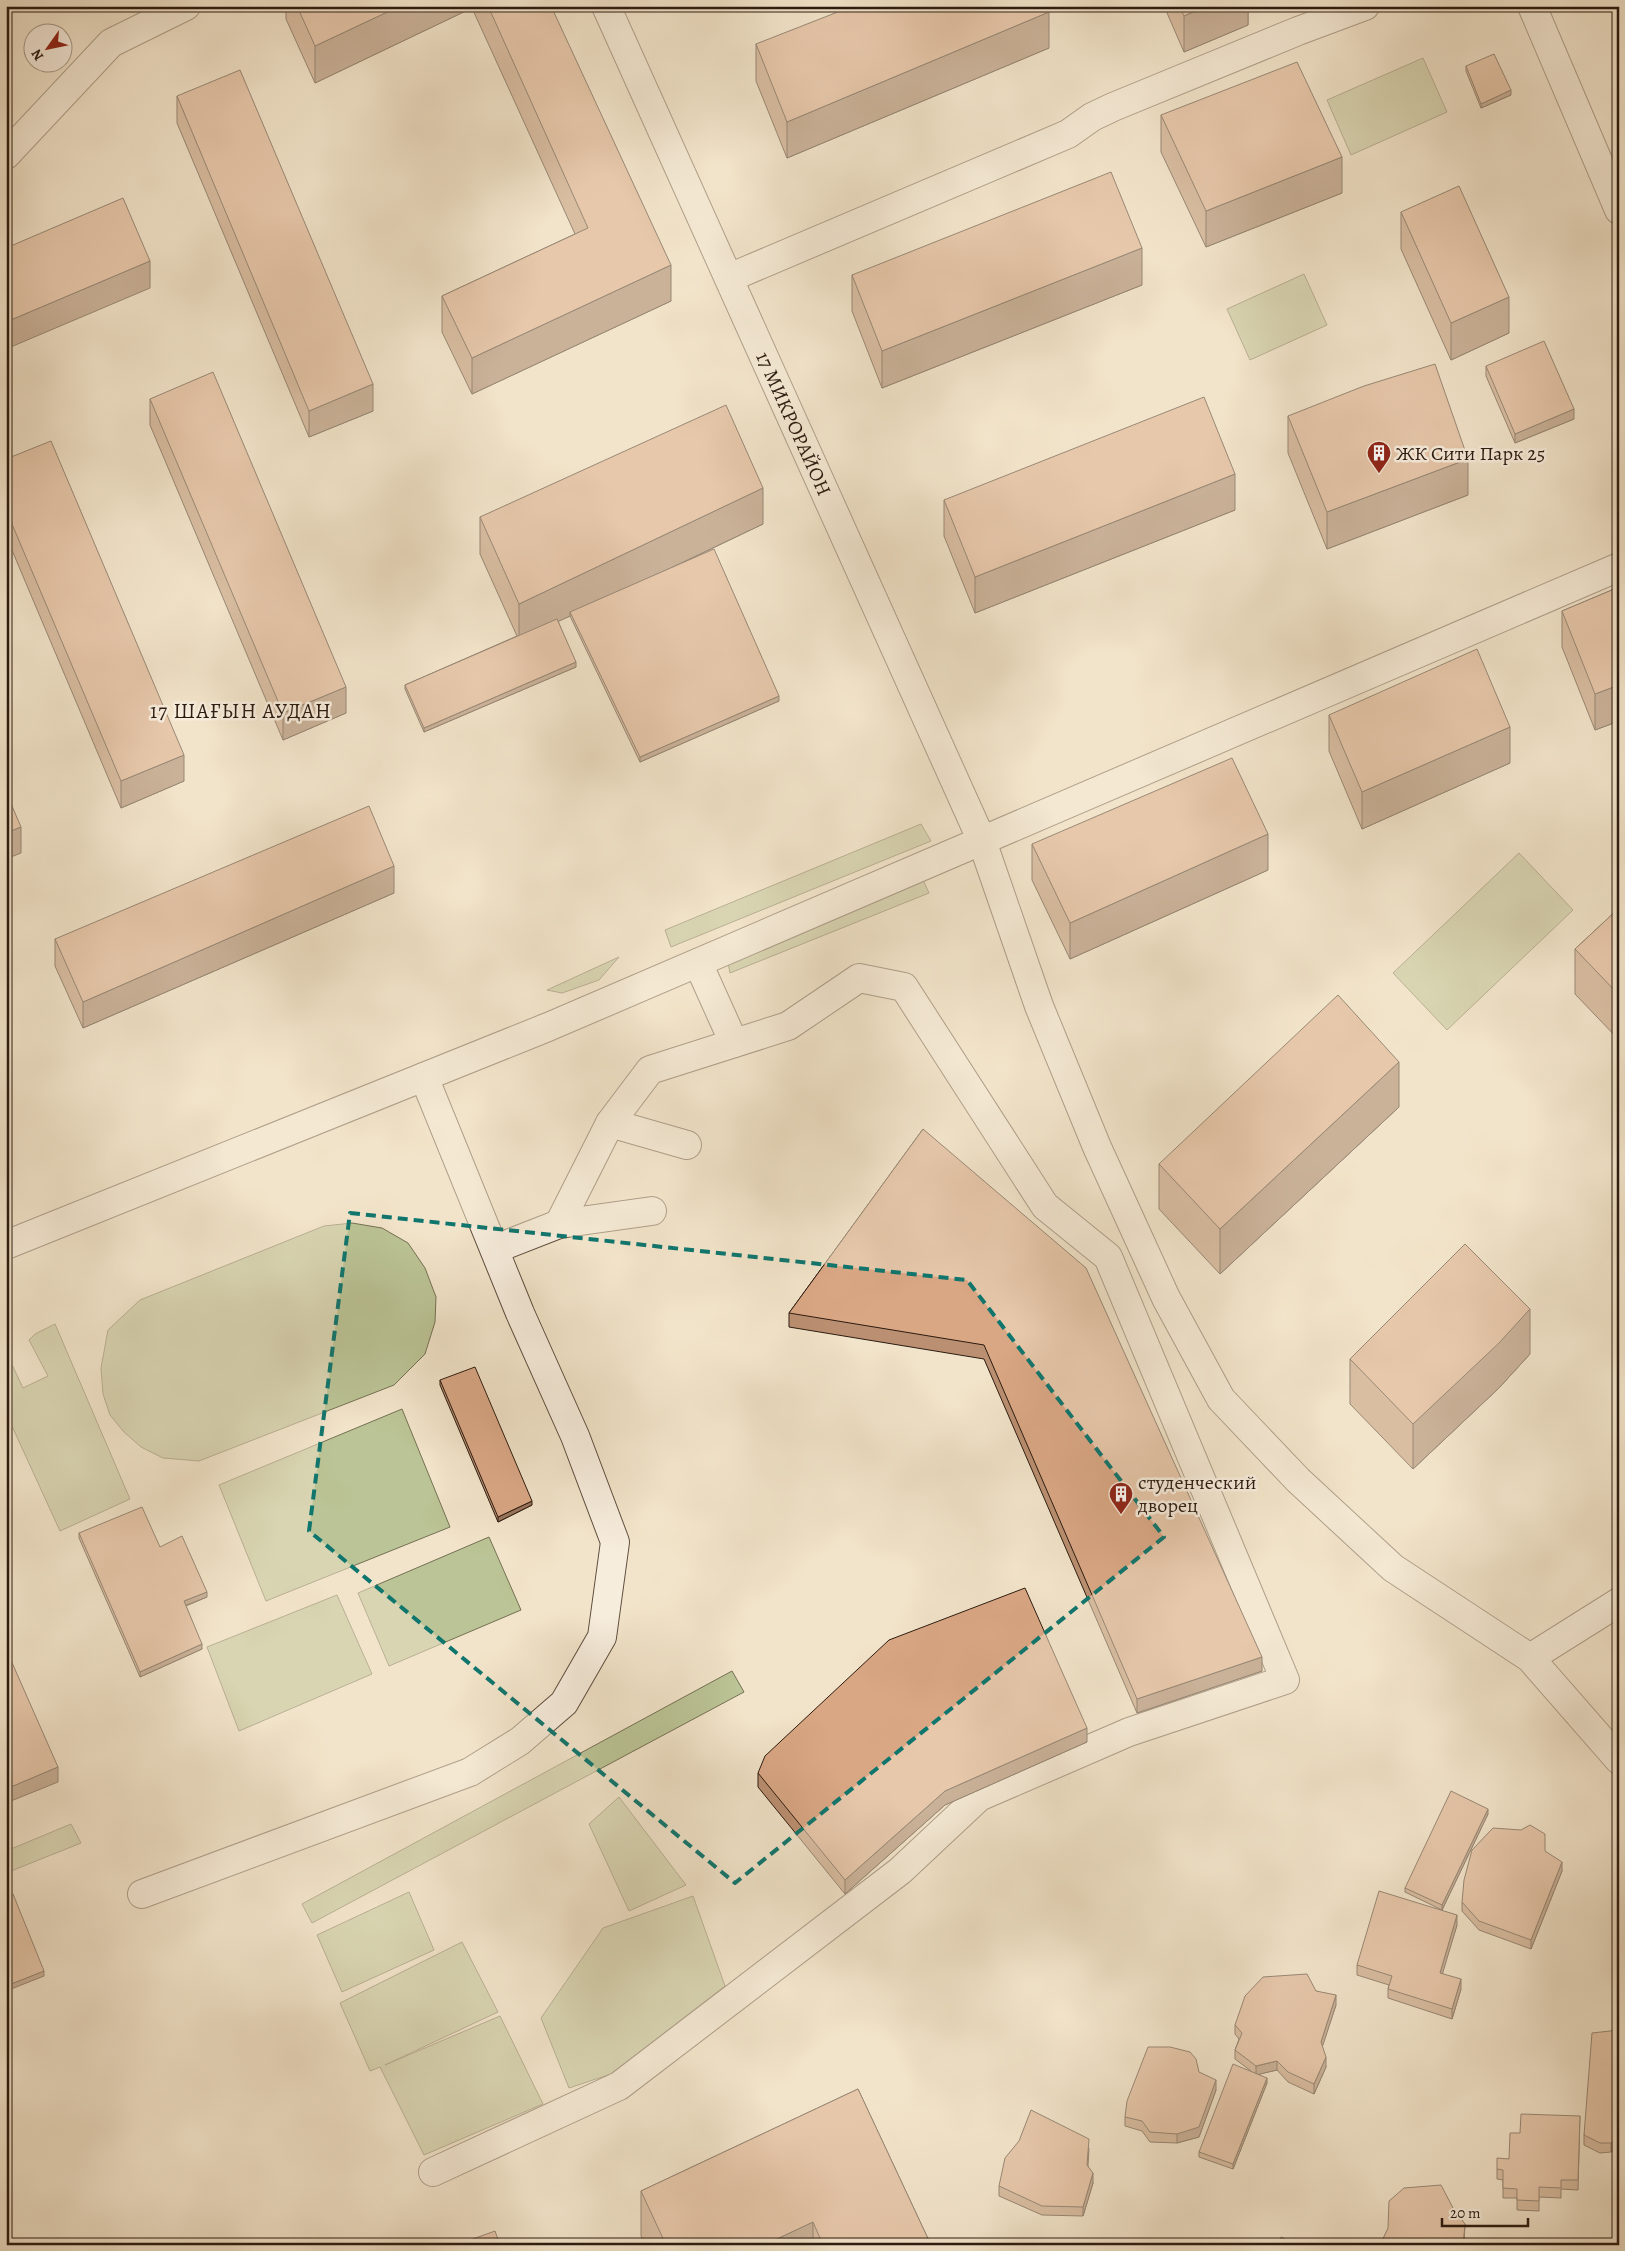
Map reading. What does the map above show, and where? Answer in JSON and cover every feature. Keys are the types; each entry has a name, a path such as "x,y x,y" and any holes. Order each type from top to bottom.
{"street":[{"path":"6,155 111,43 186,6"},
{"name":"17 МИКРОРАЙОН","path":"606,6 982,841 1039,1006 1098,1147 1166,1298 1220,1399 1298,1480 1393,1568 1530,1658 1619,1760"},
{"path":"729,278 1068,134 1092,117 1112,108 1298,31 1365,6"},
{"path":"1532,6 1619,210"},
{"path":"6,1245 548,1027 1619,567"},
{"path":"698,963 734,1043"},
{"path":"433,2172 619,2086 900,1871 979,1797 1129,1732 1285,1680 1108,1257 1045,1206 904,987 859,978 788,1026 650,1070 610,1123 559,1224"},
{"path":"142,1894 470,1772 520,1741 564,1703 602,1637 615,1542 575,1436 520,1313 424,1077"},
{"path":"610,1123 687,1145"},
{"path":"494,1249 559,1224 652,1211"},
{"path":"1530,1658 1619,1602"}],"highlighted area":[{"path":"350,1213 967,1280 1164,1537 735,1883 309,1531"}],"green space":[{"path":"1423,58 1447,112 1351,155 1327,100"},
{"path":"1304,274 1327,325 1250,360 1227,309"},
{"path":"921,824 931,841 671,947 665,930"},
{"path":"1519,853 1573,910 1447,1030 1393,973"},
{"path":"923,880 929,893 730,973 728,963"},
{"path":"619,957 599,980 562,993 547,990"},
{"path":"352,1223 382,1228 408,1243 425,1268 436,1297 435,1322 425,1354 394,1385 199,1461 163,1458 141,1447 124,1432 110,1415 103,1394 101,1368 108,1330 140,1300 324,1226"},
{"path":"55,1324 130,1499 60,1531 6,1413 6,1352 23,1388 48,1376 29,1340 35,1334"},
{"path":"402,1409 450,1527 266,1601 219,1485"},
{"path":"489,1537 521,1610 389,1666 358,1593"},
{"path":"337,1595 372,1674 239,1731 207,1647"},
{"path":"732,1671 744,1692 312,1923 302,1904"},
{"path":"619,1797 686,1885 629,1911 589,1824"},
{"path":"71,1824 81,1843 6,1873 6,1851"},
{"path":"409,1892 434,1950 342,1992 317,1935"},
{"path":"693,1896 725,1986 611,2074 569,2088 541,2018 603,1928"},
{"path":"462,1942 498,2012 385,2065 500,2016 543,2104 424,2155 380,2067 370,2071 340,2003"}],"building":[{"path":"297,6 400,6 315,46"},
{"path":"488,6 551,6 671,265 472,358 442,296 588,228"},
{"path":"853,6 1047,6 1049,12 787,122 756,44"},
{"path":"1179,6 1207,6 1184,16"},
{"path":"1494,54 1511,90 1481,104 1466,66"},
{"path":"1297,62 1342,157 1206,211 1161,115"},
{"path":"240,70 373,384 309,411 177,96"},
{"path":"1619,102 1619,122 1616,114"},
{"path":"1111,172 1142,248 882,351 852,275"},
{"path":"1459,186 1509,297 1451,323 1401,212"},
{"path":"123,198 150,261 6,322 6,248"},
{"path":"1544,341 1574,409 1515,434 1486,366"},
{"name":"ЖК Сити Парк 25","path":"1435,364 1468,459 1327,512 1288,416 1364,386"},
{"path":"213,372 346,687 283,713 150,399"},
{"path":"1204,397 1235,474 975,577 944,500"},
{"path":"726,405 763,488 519,604 480,517"},
{"path":"51,441 184,755 121,781 6,510 6,459"},
{"path":"714,549 779,696 640,757 570,612"},
{"path":"1619,587 1619,685 1595,694 1562,611"},
{"path":"557,619 576,662 424,728 405,685"},
{"path":"1477,649 1510,727 1362,792 1329,715"},
{"path":"1232,758 1268,834 1070,923 1032,844"},
{"path":"6,792 21,827 6,833"},
{"path":"369,806 394,866 83,1002 55,939"},
{"path":"1619,908 1619,995 1575,949"},
{"path":"1338,995 1399,1062 1220,1229 1159,1164"},
{"name":"студенческий дворец","path":"923,1129 1086,1268 1262,1657 1137,1699 984,1345 789,1313"},
{"path":"1465,1244 1530,1309 1499,1343 1413,1424 1350,1359"},
{"path":"475,1367 532,1501 498,1517 440,1380"},
{"path":"142,1507 160,1547 182,1536 207,1592 184,1601 202,1644 140,1672 79,1533"},
{"path":"1025,1588 1087,1728 945,1791 845,1880 758,1773 765,1756 889,1640"},
{"path":"6,1649 58,1767 6,1789"},
{"path":"1451,1791 1488,1809 1442,1905 1405,1888"},
{"path":"1530,1825 1545,1834 1545,1851 1562,1862 1531,1940 1479,1921 1462,1902 1464,1880 1472,1850 1493,1828 1521,1830"},
{"path":"1379,1891 1457,1915 1440,1973 1461,1979 1452,2009 1388,1989 1392,1976 1357,1965"},
{"path":"13,1894 44,1971 6,1986 6,1897"},
{"path":"1307,1974 1316,1991 1336,1995 1321,2042 1326,2057 1314,2084 1288,2072 1277,2061 1256,2066 1235,2050 1242,2033 1235,2025 1245,1996 1263,1977"},
{"path":"1619,2030 1619,2137 1611,2143 1600,2143 1584,2135 1592,2033"},
{"path":"1148,2047 1170,2047 1190,2052 1196,2059 1199,2072 1216,2080 1199,2127 1177,2134 1150,2132 1142,2121 1125,2117 1127,2101"},
{"path":"1233,2064 1267,2078 1233,2164 1199,2152"},
{"path":"858,2089 931,2245 823,2245 813,2222 764,2245 666,2245 641,2191"},
{"path":"1031,2110 1089,2139 1087,2165 1093,2173 1083,2207 1042,2206 999,2186 1005,2158 1019,2141"},
{"path":"1521,2114 1580,2116 1578,2180 1561,2180 1561,2188 1539,2187 1539,2201 1517,2200 1517,2189 1503,2188 1503,2170 1497,2169 1497,2158 1509,2159 1510,2133 1520,2133"},
{"path":"1441,2185 1453,2208 1465,2224 1463,2245 1380,2245 1388,2228 1389,2201 1404,2188"},
{"path":"495,2231 500,2245 459,2245 459,2244"},
{"path":"1281,2237 1298,2245 1279,2245"},
{"path":"65,2241 73,2245 63,2245"}],"place":[{"name":"ЖК Сити Парк 25","path":"1379,474"},
{"name":"студенческий дворец","path":"1121,1515"}],"district":[{"name":"17 ШАҒЫН АУДАН","path":"241,711"}]}
